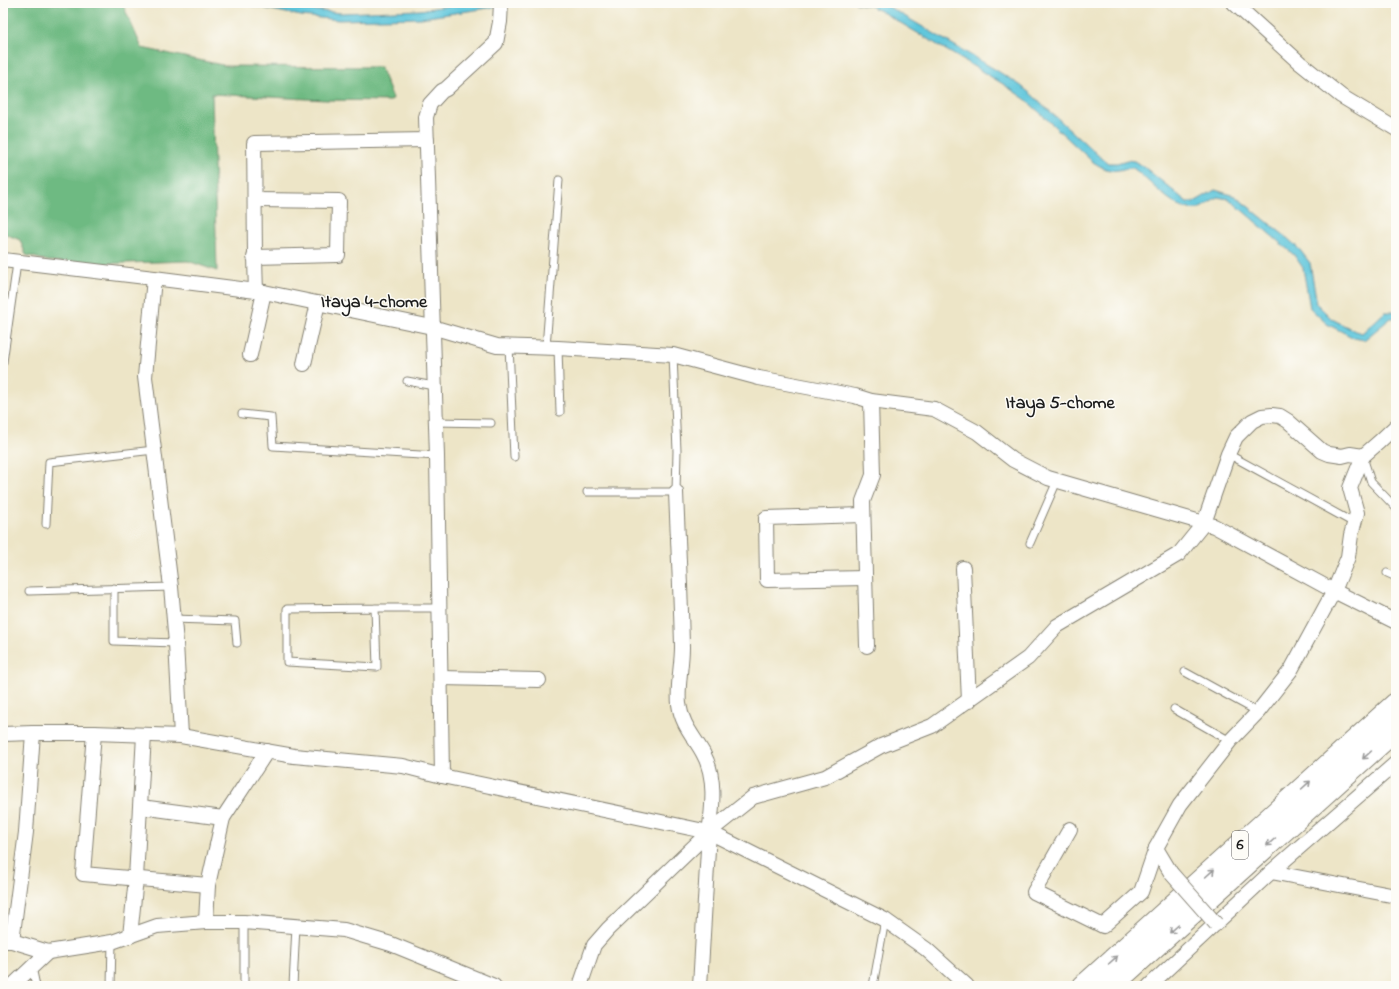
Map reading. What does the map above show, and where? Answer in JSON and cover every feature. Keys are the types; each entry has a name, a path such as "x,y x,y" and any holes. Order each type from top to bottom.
{"highway":[{"name":"6","path":"1084,986 1396,704"},
{"name":"6","path":"1111,986 1396,729"}],"street":[{"path":"1234,3 1300,62 1341,96 1396,129"},
{"path":"442,776 437,456 426,117 430,104 442,91 496,43 501,6"},
{"path":"250,355 260,292 254,257 254,144 427,140"},
{"path":"254,257 338,255 339,208 339,201 255,200"},
{"path":"10,261 260,292 432,327 497,346 552,347 673,356 759,378 855,396 871,401 934,409 976,432 1013,460 1048,478 1214,526 1334,591 1396,622"},
{"path":"154,278 145,378 171,587 176,643 181,736"},
{"path":"304,364 318,303"},
{"path":"867,646 863,501 874,475 871,401"},
{"path":"580,986 594,945 608,929 709,832 753,797 825,777 881,746 932,726 1028,658 1058,626 1179,554 1204,523 1228,454 1236,437 1252,421 1262,416 1280,416 1288,421 1322,451 1329,454 1342,456 1350,454 1363,456"},
{"path":"1070,829 1034,892 1103,926 1140,892 1156,848 1180,805 1230,741 1258,712 1291,670 1334,591 1348,557 1350,535 1356,513 1350,488 1363,456 1396,426"},
{"path":"676,492 682,649 679,703 682,720 703,752 710,767 713,798 709,832 700,986"},
{"path":"863,515 766,518 767,580 865,578"},
{"path":"963,568 969,701"},
{"path":"441,678 539,680"},
{"path":"33,733 26,832 8,941 48,952 112,942 157,926 206,922 244,922 344,930 391,944 494,986"},
{"path":"94,733 83,874 208,885"},
{"path":"3,734 94,733 181,736 294,756 403,766 442,776 709,832 885,920 926,948 966,986"},
{"path":"130,936 141,807 144,735"},
{"path":"206,922 208,885 223,818 267,752"},
{"path":"1150,986 1271,872 1396,763"},
{"path":"141,807 223,818"},
{"path":"1156,848 1172,873 1216,924"},
{"path":"1271,872 1396,896"},
{"path":"12,986 48,952"}],"lane":[{"path":"559,180 552,347 560,412"},
{"path":"3,362 10,261"},
{"path":"509,346 514,457"},
{"path":"587,492 676,492 677,451 673,356"},
{"path":"407,381 434,386"},
{"path":"242,414 271,417 273,446 437,456"},
{"path":"435,422 491,423"},
{"path":"46,524 49,462 154,450"},
{"path":"1228,454 1354,523"},
{"path":"1363,456 1371,482 1396,508"},
{"path":"1030,542 1057,481"},
{"path":"1387,573 1396,578"},
{"path":"29,591 171,587"},
{"path":"114,588 114,641 176,643"},
{"path":"375,608 377,667 287,662 287,609 375,608 439,608"},
{"path":"173,619 235,621 237,643"},
{"path":"1185,672 1258,712"},
{"path":"1174,709 1230,741"},
{"path":"873,986 885,920"},
{"path":"244,922 244,986"},
{"path":"293,986 296,926"},
{"path":"111,986 112,942"},
{"path":"32,966 36,986"}],"green space":[{"path":"3,3 122,3 142,48 227,66 380,67 393,98 391,101 326,100 212,94 217,271 188,261 94,264 48,261 26,255 20,240 3,233"}],"water":[{"path":"238,3 274,3 302,9 341,13 420,10 468,3 522,3 421,18 339,20 301,16"},
{"path":"855,3 881,3 1020,85 1108,163 1117,163 1127,160 1134,161 1143,166 1187,202 1194,202 1215,190 1235,196 1300,250 1310,263 1317,304 1332,319 1362,333 1385,312 1396,312 1396,318 1391,318 1364,340 1354,338 1327,324 1310,308 1303,268 1294,255 1229,199 1217,197 1198,209 1190,209 1172,201 1133,168 1108,170 1102,167 1093,162 1025,99 1003,84 884,13 870,6"}],"district":[{"name":"Itaya 4-chome","path":"374,303"},
{"name":"Itaya 5-chome","path":"1060,404"}]}
